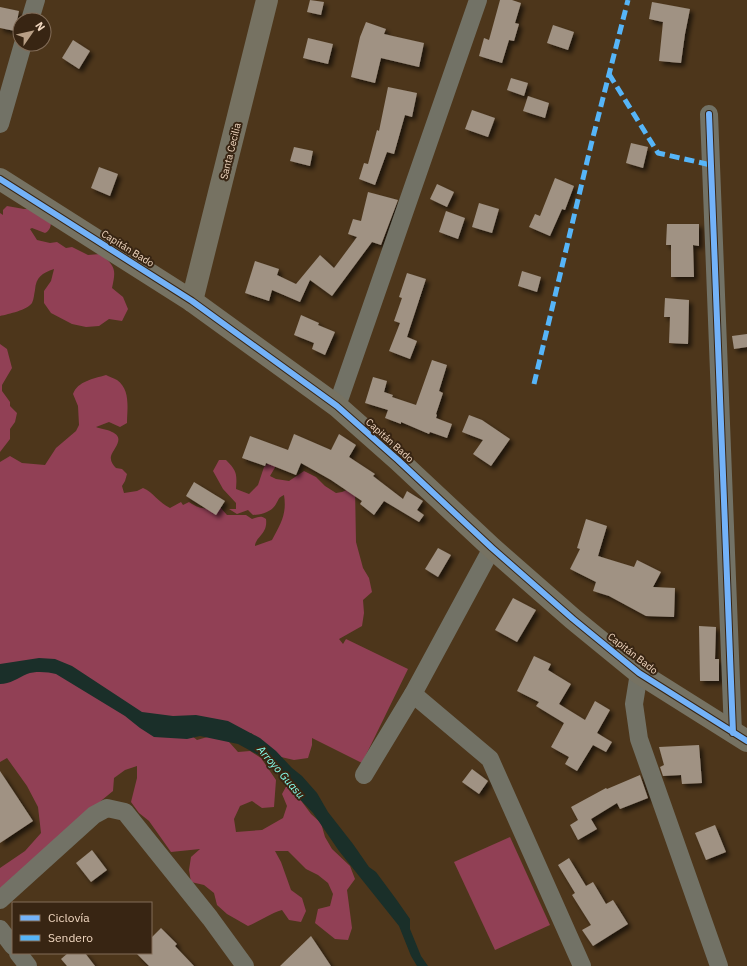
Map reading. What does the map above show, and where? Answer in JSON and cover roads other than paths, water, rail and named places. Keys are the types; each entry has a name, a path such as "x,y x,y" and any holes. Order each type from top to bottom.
{"street":[{"path":"32,12 36,0"},
{"name":"Santa Cecilia","path":"192,301 267,0"},
{"path":"338,406 478,0"},
{"path":"0,124 21,52"},
{"path":"709,114 740,737"},
{"name":"Capitán Bado","path":"0,179 192,301 338,406 492,548 573,619 639,673 740,737"},
{"path":"364,774 413,694 492,548"},
{"path":"639,673 634,704 640,739 719,966"},
{"path":"413,694 490,759 582,966"},
{"path":"0,900 94,815 107,808 125,812 210,918 245,966"},
{"path":"0,929 12,945"},
{"path":"19,954 28,966"}],"water":[{"name":"Arroyo Guasu","path":"39,658 55,659 72,666 142,712 173,716 196,715 228,721 260,738 302,776 317,793 328,812 369,867 376,872 396,899 410,919 410,929 421,956 428,966 417,966 411,956 399,926 339,851 313,813 291,790 266,759 238,744 200,736 187,739 154,737 125,716 56,674 34,672 11,682 0,684 0,664"}]}
